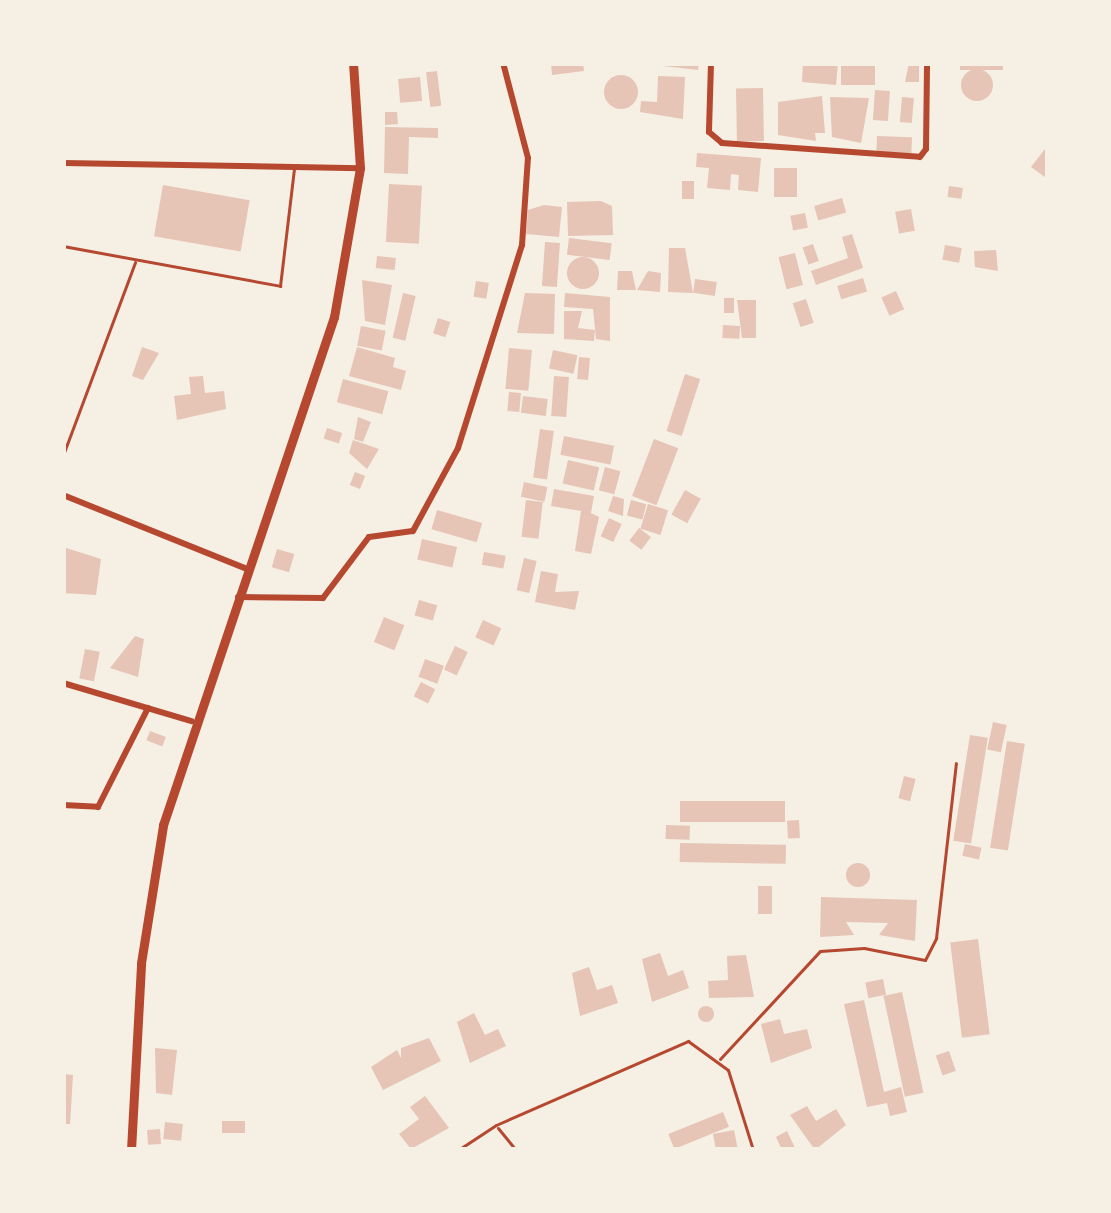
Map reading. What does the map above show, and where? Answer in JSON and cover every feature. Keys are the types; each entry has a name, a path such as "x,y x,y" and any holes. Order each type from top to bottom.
{"main road":[{"path":"130,1150 148,908 191,721 334,316 360,168 353,63"}],"street":[{"path":"237,597 323,598 369,537 413,531 458,448 522,245 528,158 503,63"},
{"path":"711,63 709,132 722,143 920,157 926,149 928,63"},
{"path":"63,163 360,168"},
{"path":"63,494 244,568"},
{"path":"63,682 191,721"},
{"path":"63,805 98,807 148,708"}],"lane":[{"path":"63,246 280,286 294,169"},
{"path":"63,454 135,260"},
{"path":"720,1059 820,951 864,947 926,960 936,938 956,763"},
{"path":"458,1150 496,1125 688,1042 720,1059 753,1150"},
{"path":"496,1125 516,1150"}],"building":[{"path":"551,63 583,63 584,71 552,75"},
{"path":"663,63 699,63 698,70"},
{"path":"803,63 838,63 836,85 802,82"},
{"path":"841,63 875,63 875,85 841,85"},
{"path":"909,63 919,63 919,82 905,82"},
{"path":"960,63 1003,63 1003,70 960,70"},
{"path":"977,69 989,73 993,85 989,97 977,101 965,97 961,85 965,73"},
{"path":"437,71 441,106 430,107 426,72"},
{"path":"621,75 633,80 638,92 633,104 621,109 609,104 604,92 609,80"},
{"path":"658,76 685,77 683,119 640,112 641,101 657,102"},
{"path":"420,77 422,101 400,103 398,79"},
{"path":"736,88 763,88 764,141 737,141"},
{"path":"875,90 890,91 888,121 873,120"},
{"path":"822,96 825,133 815,133 816,141 778,135 778,102"},
{"path":"830,97 869,98 861,143 832,137"},
{"path":"902,97 914,98 912,123 900,122"},
{"path":"385,112 397,112 398,124 385,125"},
{"path":"385,127 438,128 438,138 409,137 408,174 384,173"},
{"path":"877,136 912,137 911,153 876,152"},
{"path":"1048,145 1048,173 1045,177 1031,167"},
{"path":"697,153 761,158 758,192 738,190 739,175 731,174 730,190 707,188 709,168 696,167"},
{"path":"774,168 797,168 797,197 774,197"},
{"path":"682,181 694,181 694,199 682,199"},
{"path":"389,184 422,186 419,244 386,242"},
{"path":"163,185 250,200 241,251 154,236"},
{"path":"949,186 963,188 961,199 947,197"},
{"path":"842,198 846,212 818,220 814,206"},
{"path":"601,201 612,206 613,235 568,236 567,202"},
{"path":"562,207 559,237 526,234 528,210"},
{"path":"911,209 915,231 899,233 895,212"},
{"path":"805,213 808,228 793,231 790,216"},
{"path":"852,234 863,268 816,285 811,271 848,258 842,237"},
{"path":"569,238 612,243 610,260 567,255"},
{"path":"545,242 560,243 557,287 542,286"},
{"path":"813,244 819,261 808,265 803,248"},
{"path":"945,245 962,248 959,263 942,260"},
{"path":"669,248 685,248 693,293 668,292"},
{"path":"996,250 998,271 975,267 974,251"},
{"path":"795,253 803,285 786,289 779,257"},
{"path":"377,256 396,258 395,270 376,268"},
{"path":"583,257 595,261 599,273 595,285 583,289 571,285 567,273 571,261"},
{"path":"618,271 632,271 636,290 617,290"},
{"path":"648,271 661,273 660,292 637,290"},
{"path":"863,278 867,291 841,299 837,286"},
{"path":"695,279 717,282 715,296 693,293"},
{"path":"362,280 392,285 385,325 365,321"},
{"path":"476,281 489,283 486,299 473,297"},
{"path":"896,291 904,309 890,316 881,298"},
{"path":"403,293 416,296 405,341 393,338"},
{"path":"525,293 555,294 554,334 517,333"},
{"path":"565,293 610,297 610,341 596,339 593,309 564,307"},
{"path":"724,298 734,298 734,313 724,313"},
{"path":"806,299 814,323 800,327 793,303"},
{"path":"737,300 756,300 756,338 742,338"},
{"path":"564,311 582,311 578,328 595,330 594,341 564,339"},
{"path":"438,318 450,322 445,337 433,333"},
{"path":"723,325 740,326 739,339 722,338"},
{"path":"361,326 386,331 382,350 357,346"},
{"path":"142,347 159,353 143,380 132,376"},
{"path":"357,347 395,358 393,367 406,371 401,390 349,376"},
{"path":"509,348 532,350 528,391 505,389"},
{"path":"553,350 577,355 574,374 549,369"},
{"path":"579,357 590,358 588,380 577,379"},
{"path":"685,374 700,379 682,436 666,431"},
{"path":"203,376 205,393 224,391 226,409 177,420 174,396 191,394 189,377"},
{"path":"554,376 569,377 566,417 551,416"},
{"path":"343,379 388,391 382,414 337,402"},
{"path":"509,392 521,393 519,412 507,411"},
{"path":"523,396 548,399 546,416 521,413"},
{"path":"358,417 371,422 363,442 354,439"},
{"path":"327,428 342,433 339,443 324,438"},
{"path":"540,429 554,431 547,479 533,478"},
{"path":"564,436 614,446 610,464 560,455"},
{"path":"654,439 678,448 656,505 632,496"},
{"path":"353,440 379,449 367,469 349,453"},
{"path":"568,460 599,467 594,491 563,483"},
{"path":"605,467 620,471 614,494 599,490"},
{"path":"355,472 365,476 360,489 350,485"},
{"path":"524,482 547,487 544,502 521,497"},
{"path":"554,489 594,496 591,513 599,517 591,554 575,551 581,511 551,506"},
{"path":"685,490 701,499 687,523 671,514"},
{"path":"613,496 624,499 623,516 608,511"},
{"path":"526,500 543,502 538,539 521,537"},
{"path":"631,500 646,504 642,520 627,515"},
{"path":"648,504 668,510 660,535 640,529"},
{"path":"437,510 482,523 477,542 431,529"},
{"path":"609,518 622,524 613,542 601,536"},
{"path":"639,528 651,537 641,550 629,541"},
{"path":"422,539 457,547 452,568 417,559"},
{"path":"63,547 101,559 96,595 63,593"},
{"path":"277,549 294,554 289,572 272,567"},
{"path":"484,552 506,556 503,569 482,565"},
{"path":"524,558 537,561 529,593 517,590"},
{"path":"541,571 558,574 555,592 579,591 575,610 535,602"},
{"path":"419,600 437,605 433,621 415,615"},
{"path":"384,617 404,625 394,650 374,642"},
{"path":"483,620 501,628 494,645 475,637"},
{"path":"135,636 144,639 138,677 110,668"},
{"path":"455,646 468,652 457,675 444,670"},
{"path":"85,649 100,652 94,681 79,678"},
{"path":"425,659 444,666 437,684 419,677"},
{"path":"421,682 435,689 428,704 414,696"},
{"path":"993,722 1007,725 1001,752 987,749"},
{"path":"150,731 166,737 162,746 146,740"},
{"path":"970,735 988,738 971,843 953,841"},
{"path":"1007,741 1025,744 1008,850 990,848"},
{"path":"904,776 916,779 910,801 898,798"},
{"path":"680,801 785,801 785,822 680,822"},
{"path":"799,820 800,838 788,839 787,821"},
{"path":"666,825 690,826 689,840 666,839"},
{"path":"680,843 786,845 786,864 680,862"},
{"path":"965,844 982,848 979,860 962,856"},
{"path":"858,863 870,875 858,887 846,875"},
{"path":"758,886 772,886 772,914 758,914"},
{"path":"821,897 917,900 915,941 879,935 888,923 846,922 854,935 820,937"},
{"path":"978,939 990,1034 962,1038 950,942"},
{"path":"660,953 668,976 683,970 689,988 652,1002 642,959"},
{"path":"746,955 754,997 709,998 708,981 728,980 727,956"},
{"path":"589,967 597,990 612,985 618,1003 580,1016 572,973"},
{"path":"883,979 886,995 868,998 865,982"},
{"path":"902,992 923,1093 905,1097 883,996"},
{"path":"864,1000 884,1092 901,1087 907,1112 890,1116 887,1103 867,1107 844,1004"},
{"path":"706,1006 714,1014 706,1022 698,1014"},
{"path":"474,1013 485,1035 498,1029 506,1046 470,1063 457,1022"},
{"path":"780,1019 784,1034 807,1029 812,1048 771,1063 761,1024"},
{"path":"429,1038 441,1061 383,1090 371,1067 397,1050 401,1058 401,1048"},
{"path":"155,1048 177,1050 172,1095 156,1093"},
{"path":"949,1051 956,1071 943,1075 936,1056"},
{"path":"63,1074 73,1075 70,1124 63,1124"},
{"path":"425,1096 449,1128 411,1149 399,1134 419,1119 410,1107"},
{"path":"807,1106 816,1121 836,1109 846,1125 815,1150 790,1115"},
{"path":"723,1112 729,1127 674,1149 668,1134"},
{"path":"222,1121 245,1121 245,1133 222,1133"},
{"path":"165,1122 183,1124 181,1141 163,1139"},
{"path":"160,1129 161,1144 148,1145 147,1130"},
{"path":"734,1130 738,1150 716,1150 713,1134"},
{"path":"787,1131 795,1148 782,1150 776,1137"}]}
